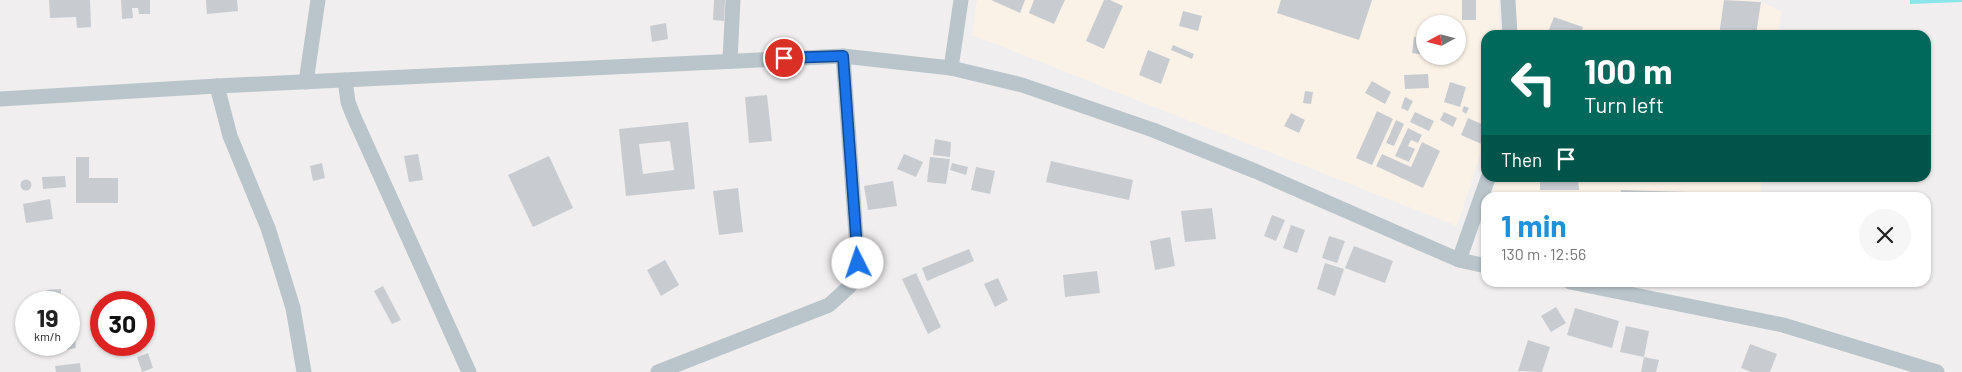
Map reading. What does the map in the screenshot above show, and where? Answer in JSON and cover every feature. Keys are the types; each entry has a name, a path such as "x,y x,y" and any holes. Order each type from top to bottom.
{"street":[{"path":"306,82 318,0"},
{"path":"730,60 733,0"},
{"path":"951,68 961,0"},
{"path":"1508,0 1510,30"},
{"path":"658,372 829,305 849,286 858,263 843,56"},
{"path":"0,99 216,86 843,56 951,68 1022,85 1153,130 1255,170 1459,260 1481,265"},
{"path":"345,80 348,102 353,115 469,372"},
{"path":"216,86 230,136 268,228 293,308 304,372"},
{"path":"1459,260 1481,198"},
{"path":"1595,287 1783,325 1937,372"}],"shaded area":[{"path":"977,0 1498,0 1500,30 1481,30 1481,152 1457,226 972,35"},
{"path":"1515,0 1757,0 1781,11 1779,30 1517,30"},
{"path":"1496,182 1762,182 1761,192 1494,192"}],"water":[{"path":"1910,0 1962,0 1962,2 1910,4"}],"building":[{"path":"49,0 90,0 91,27 77,28 76,17 50,18"},
{"path":"121,0 150,0 150,14 139,14 138,8 132,8 133,18 122,19"},
{"path":"206,0 237,0 238,11 207,14"},
{"path":"714,0 725,0 724,21 713,20"},
{"path":"991,0 1025,0 1020,13"},
{"path":"1034,0 1065,0 1054,24 1029,13"},
{"path":"1104,0 1110,0 1123,6 1104,49 1086,41"},
{"path":"1281,0 1372,0 1359,40 1277,13"},
{"path":"1462,0 1476,0 1476,20 1466,20 1466,15 1462,15"},
{"path":"1724,0 1761,2 1757,30 1720,30"},
{"path":"1183,11 1202,16 1198,31 1179,26"},
{"path":"1554,17 1583,27 1582,30 1549,30"},
{"path":"666,23 668,39 652,42 650,26"},
{"path":"1414,37 1416,37 1416,54 1412,53"},
{"path":"1173,45 1194,54 1192,59 1171,50"},
{"path":"1148,50 1170,59 1161,84 1139,75"},
{"path":"1428,74 1429,88 1405,89 1404,75"},
{"path":"1372,81 1391,92 1385,104 1365,93"},
{"path":"1450,82 1466,87 1460,107 1444,102"},
{"path":"1305,91 1313,92 1311,104 1303,103"},
{"path":"767,95 772,141 749,143 745,97"},
{"path":"1405,97 1413,101 1408,111 1401,108"},
{"path":"1464,106 1469,108 1466,114 1462,111"},
{"path":"1377,111 1393,119 1372,165 1356,158"},
{"path":"1415,112 1434,121 1429,131 1410,122"},
{"path":"1444,112 1457,118 1453,127 1440,120"},
{"path":"1291,113 1305,120 1299,133 1284,126"},
{"path":"1468,118 1481,124 1481,144 1461,135"},
{"path":"1396,120 1404,124 1394,146 1386,143"},
{"path":"688,122 695,189 626,196 619,129","holes":["670,141 674,170 643,174 639,144"]},
{"path":"1408,128 1422,135 1418,143 1411,140 1408,146 1415,149 1409,162 1395,156"},
{"path":"935,139 951,142 950,157 933,155"},
{"path":"1422,142 1440,151 1423,188 1376,166 1382,154 1411,167"},
{"path":"418,154 423,180 409,182 404,156"},
{"path":"904,154 923,162 916,177 897,169"},
{"path":"549,156 573,208 533,227 508,175"},
{"path":"76,157 89,157 89,178 118,178 118,203 76,203"},
{"path":"930,157 950,159 946,184 927,182"},
{"path":"1051,161 1133,180 1129,200 1046,182"},
{"path":"322,163 325,178 313,181 310,166"},
{"path":"952,163 968,167 966,175 950,170"},
{"path":"976,167 995,171 990,194 971,190"},
{"path":"65,176 66,187 43,189 42,177"},
{"path":"24,180 28,180 31,185 30,189 24,190 21,187 21,183"},
{"path":"893,181 897,206 868,210 864,186"},
{"path":"1540,182 1578,182 1579,190 1540,190"},
{"path":"738,188 743,232 719,235 713,191"},
{"path":"1621,190 1687,192 1621,192"},
{"path":"50,199 53,219 26,223 23,204"},
{"path":"1212,208 1216,239 1185,242 1181,211"},
{"path":"1272,215 1285,220 1276,241 1264,236"},
{"path":"1291,225 1305,230 1297,253 1283,248"},
{"path":"1329,236 1345,241 1337,263 1322,258"},
{"path":"1170,237 1175,266 1155,270 1150,241"},
{"path":"1354,246 1393,261 1385,283 1345,268"},
{"path":"969,249 974,261 927,281 922,268"},
{"path":"665,260 679,285 661,296 647,270"},
{"path":"1325,263 1344,269 1335,296 1317,289"},
{"path":"1097,271 1100,293 1065,297 1063,275"},
{"path":"916,273 941,327 928,334 902,279"},
{"path":"998,278 1008,300 995,307 984,284"},
{"path":"383,286 401,320 392,324 374,291"},
{"path":"61,289 61,291 47,291"},
{"path":"1556,307 1566,323 1551,332 1541,316"},
{"path":"1575,308 1619,321 1612,348 1567,335"},
{"path":"1626,326 1649,331 1644,357 1620,352"},
{"path":"1528,340 1550,347 1542,372 1518,371"},
{"path":"1750,344 1777,354 1770,372 1751,372 1741,368"},
{"path":"149,356 153,368 142,372 137,357"},
{"path":"1644,357 1659,360 1656,372 1641,372"},
{"path":"80,363 81,372 56,372 55,366"}],"route":[{"path":"784,58 843,56 858,263"}]}
